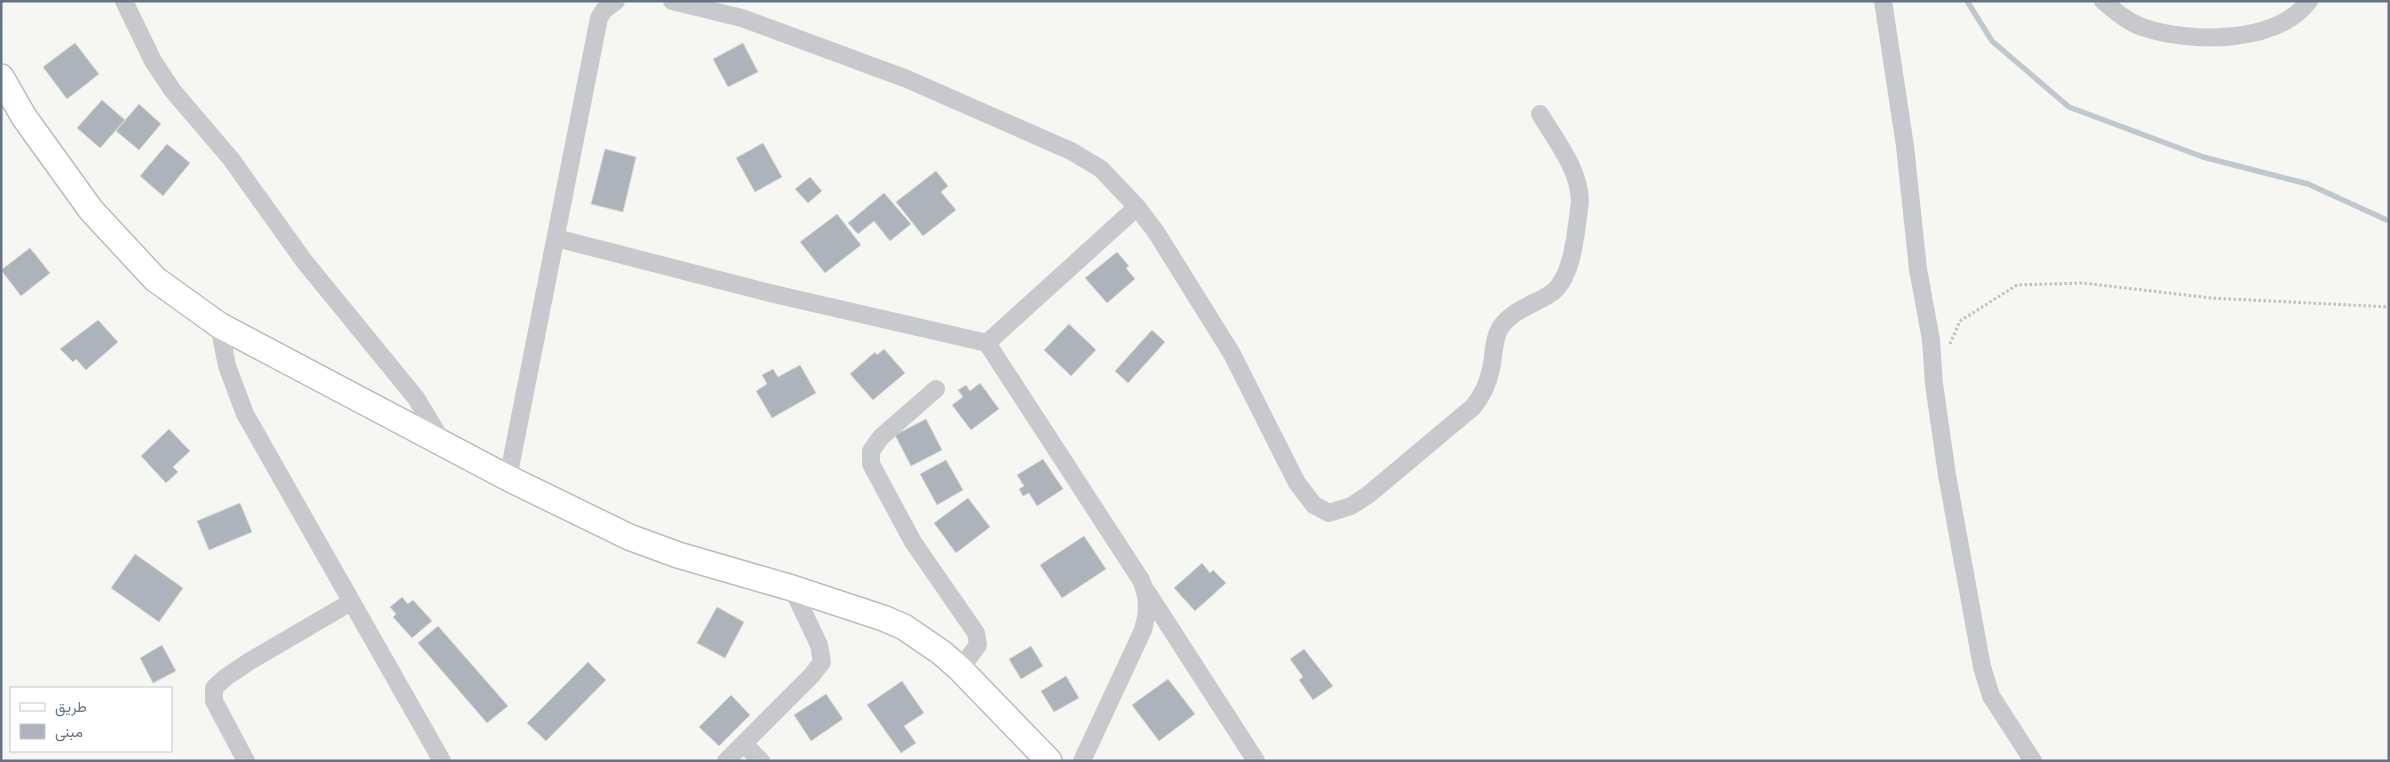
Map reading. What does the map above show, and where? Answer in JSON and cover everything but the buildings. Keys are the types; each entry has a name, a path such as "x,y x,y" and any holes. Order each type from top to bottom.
{"street":[{"path":"124,1 145,48 173,91 231,159 304,261 416,398 443,444"},
{"path":"508,478 599,18 604,10 616,1"},
{"path":"672,1 742,18 889,72 1062,147 1101,169 1137,207 1156,232 1194,291 1232,354 1304,496 1321,510 1329,513 1340,511 1368,495 1473,407 1485,390 1500,328 1510,316 1552,293 1566,277 1580,202 1580,189 1575,173 1540,114"},
{"path":"1882,1 1905,146 1918,270 1931,340 1934,384 1947,475 1982,667 1991,696 2033,761"},
{"path":"2103,1 2124,18 2145,28 2168,34 2215,37 2241,35 2280,23 2301,11 2309,1"},
{"path":"1,77 24,117 91,210 155,279 220,326 508,478 629,537 678,556 792,588 883,618 904,627 942,653 960,669 1049,761"},
{"path":"987,343 1137,207"},
{"path":"556,238 774,294 987,343 1142,580 1146,591 1256,761"},
{"path":"220,326 227,366 246,414 442,761"},
{"path":"936,389 881,437 874,445 870,457 875,471 913,542 976,633 978,646 960,669"},
{"path":"726,761 822,662 819,645 792,588"},
{"path":"1082,761 1144,630 1148,608 1146,591"},
{"path":"246,761 214,701 214,688 226,677 250,661 351,602"},
{"path":"744,744 761,761"}],"path":[{"path":"1949,348 1960,321 2017,285 2083,283 2211,298 2389,307"}],"waterway":[{"path":"1967,1 1992,41 2069,107 2203,157 2308,184 2389,221"}]}
